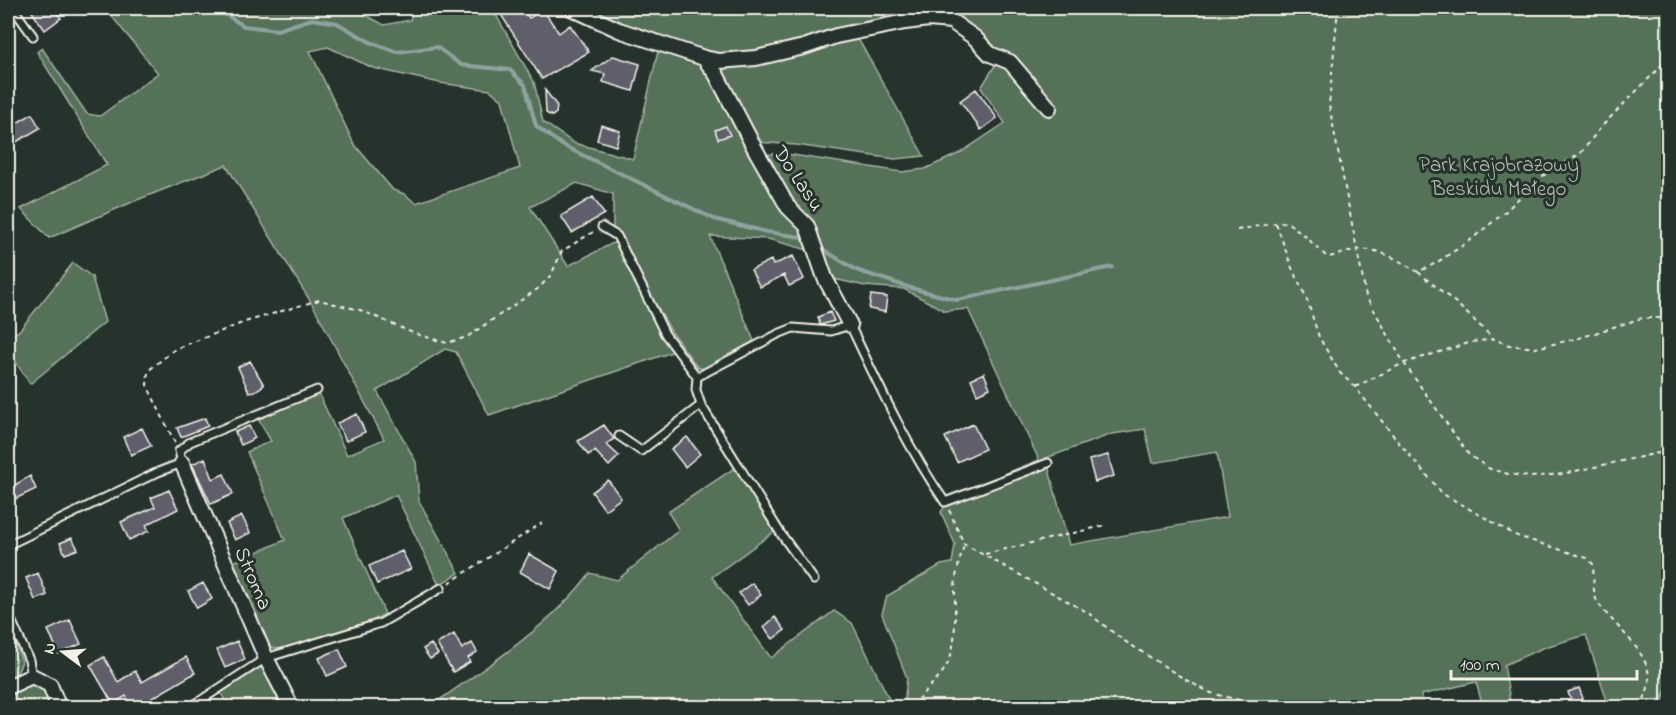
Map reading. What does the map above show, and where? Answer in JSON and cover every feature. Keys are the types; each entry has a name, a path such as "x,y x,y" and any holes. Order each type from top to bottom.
{"street":[{"path":"571,8 586,12 619,30 719,61 756,58 804,47 836,36 905,22 928,19 951,21 975,38 990,54 1010,62 1049,108"},
{"name":"Do Lasu","path":"704,58 716,74 788,207 807,226 825,278 850,326"},
{"name":"Stroma","path":"180,457 266,658 292,708"},
{"path":"8,687 32,676 50,685 59,708"}],"lane":[{"path":"13,8 33,36"},
{"path":"602,227 617,236 665,334 697,377 696,390 701,405 781,534 814,580"},
{"path":"697,377 793,328 831,331 850,326 893,417 923,470 945,502 1048,463"},
{"path":"8,545 158,472 180,457 190,442 317,390"},
{"path":"619,436 641,451 701,405"},
{"path":"189,708 266,658 381,623 441,588"},
{"path":"8,613 28,660 32,676"}],"path":[{"path":"1338,8 1329,105 1366,296 1404,363 1469,455 1490,469 1530,477 1562,474 1668,451"},
{"path":"1418,272 1468,242 1505,212 1539,178 1580,154 1602,126 1668,59"},
{"path":"1237,230 1287,222 1327,257 1339,256 1357,249 1384,253 1418,272 1456,303 1494,339 1509,345 1536,348 1579,338 1642,318 1668,318"},
{"path":"1276,223 1306,297 1319,337 1340,373 1355,387 1443,494 1517,536 1587,558 1593,564 1596,599 1632,642 1645,662 1649,676 1648,690 1641,708"},
{"path":"180,457 147,385 148,371 175,349 245,322 319,300 360,310 413,333 447,343 467,337 518,303 551,275 562,251 602,227"},
{"path":"1355,387 1404,363 1472,342 1494,339"},
{"path":"945,502 964,544 1087,612 1123,640 1186,680 1211,693 1270,708"},
{"path":"441,588 542,523"},
{"path":"983,554 1107,525"},
{"path":"913,708 916,701 936,682 951,657 956,626 956,576 964,544"}],"green space":[{"path":"105,8 353,8 384,25 410,20 413,8 492,8 534,82 543,122 574,143 633,159 659,47 702,64 715,82 779,206 803,228 808,250 768,239 710,236 754,341 704,369 697,367 671,331 613,228 613,194 577,183 530,207 568,266 615,242 672,352 489,415 456,352 445,349 377,391 416,462 419,501 459,573 439,585 396,495 343,518 385,614 372,621 280,649 265,647 229,564 285,540 247,452 271,441 257,417 318,392 347,455 384,439 314,307 226,165 49,238 21,209 107,165 37,52 42,48 87,114 100,116 158,73","holes":["328,47 373,68 440,83 490,90 502,100 520,168 416,203 404,194 393,190 354,144 310,51"]},
{"name":"Park Krajobrazowy Beskidu Małego","path":"591,8 1668,8 1668,707 1609,707 1586,635 1545,647 1504,665 1511,707 1483,707 1476,682 1421,695 1425,708 899,707 904,704 907,678 882,614 887,596 941,565 952,563 955,544 941,512 952,495 1039,460 968,309 945,311 904,289 865,286 834,279 801,213 765,155 780,153 902,172 925,169 960,153 1005,123 981,88 999,59 980,36 961,19 918,13 839,29 792,44 738,53 708,54 595,13","holes":["1145,429 1153,463 1217,452 1228,517 1069,545 1046,458 1112,434"]},
{"path":"856,35 924,156 895,159 796,145 756,142 719,71 724,65"},
{"path":"73,263 92,277 105,322 30,384 8,350 8,337 19,331"},
{"path":"736,467 774,532 712,577 771,658 834,611 852,623 893,707 429,707 494,662 536,629 574,593 590,573 617,580 679,530 668,512"},
{"path":"8,625 22,661 17,672 8,679"},
{"path":"261,665 269,670 284,707 228,707 220,691"},
{"path":"33,682 46,691 52,708 8,708 8,692"}],"building":[{"path":"39,8 53,8 61,18 45,30 32,12"},
{"path":"509,8 522,8 529,18 543,10 559,33 570,25 589,52 542,79 500,13"},
{"path":"613,56 640,64 633,91 603,82 605,74 592,71"},
{"path":"976,89 997,118 981,130 960,101"},
{"path":"545,90 557,106 556,113 552,116 546,113"},
{"path":"32,114 40,128 13,144 8,128"},
{"path":"601,125 620,131 616,146 597,140"},
{"path":"726,126 730,135 718,139 715,130"},
{"path":"593,197 604,214 572,233 561,216"},
{"path":"793,256 804,279 789,286 784,275 760,287 751,270 771,260 773,265"},
{"path":"871,295 887,297 885,312 869,309"},
{"path":"830,312 834,321 820,325 818,317"},
{"path":"250,361 264,385 249,392 238,367"},
{"path":"984,373 990,388 977,394 971,379"},
{"path":"357,414 365,432 346,441 337,423"},
{"path":"205,418 208,426 181,437 177,428"},
{"path":"973,424 985,449 957,462 945,437"},
{"path":"604,425 614,439 606,444 619,456 609,466 595,451 588,455 578,441"},
{"path":"249,426 255,438 241,445 235,432"},
{"path":"142,428 151,446 131,455 123,437"},
{"path":"687,437 700,454 685,467 671,449"},
{"path":"1108,455 1114,476 1095,482 1089,460"},
{"path":"205,458 213,479 224,474 233,494 211,504 192,464"},
{"path":"30,476 36,489 13,500 8,489"},
{"path":"608,480 621,498 605,510 592,492"},
{"path":"169,490 178,509 146,525 149,531 129,540 121,522 155,507 151,498"},
{"path":"242,516 250,533 235,540 227,523"},
{"path":"72,538 78,549 65,554 60,543"},
{"path":"402,551 411,569 377,584 369,566"},
{"path":"529,554 559,571 550,589 520,572"},
{"path":"38,573 47,595 35,600 26,578"},
{"path":"203,583 212,599 197,608 188,591"},
{"path":"752,583 761,595 748,605 739,593"},
{"path":"775,617 785,630 773,639 764,627"},
{"path":"70,620 81,644 59,654 48,630"},
{"path":"454,634 462,649 472,643 477,652 468,658 470,662 453,672 437,644"},
{"path":"237,641 245,659 225,668 217,650"},
{"path":"431,644 438,654 430,659 423,649"},
{"path":"339,649 347,667 327,676 319,658"},
{"path":"104,657 118,682 135,671 142,682 186,657 195,673 152,698 155,703 145,708 132,708 126,696 113,704 90,665"},
{"path":"1579,688 1585,704 1574,708 1568,692"}],"waterway":[{"path":"215,8 244,26 277,30 312,19 337,23 370,42 397,52 437,47 461,65 510,70 525,85 536,126 562,145 714,219 767,232 801,237"},
{"path":"819,247 856,270 957,300 1112,267"},
{"path":"1656,708 1668,689"}]}
